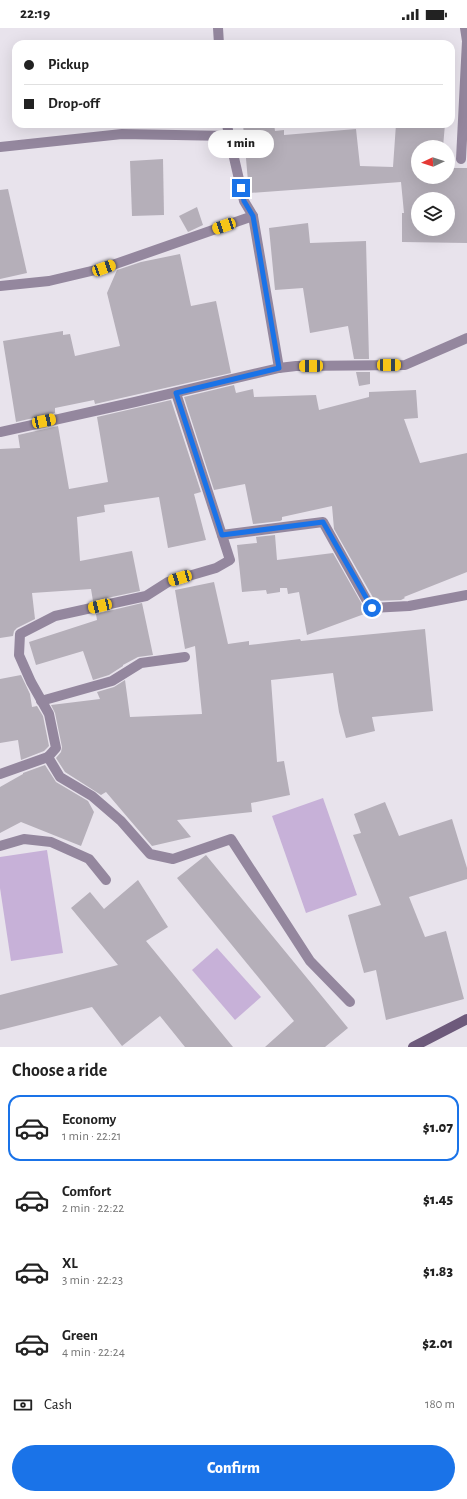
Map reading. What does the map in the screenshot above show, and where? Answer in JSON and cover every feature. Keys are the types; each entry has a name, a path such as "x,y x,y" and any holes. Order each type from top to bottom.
{"main road":[{"path":"413,1047 467,1019"}],"street":[{"path":"218,28 219,40"},
{"path":"462,159 467,41 465,28"},
{"path":"228,128 244,201 253,216 279,368"},
{"path":"0,147 122,134 229,136"},
{"path":"0,286 49,281 104,268 253,216"},
{"path":"0,432 176,393 279,368 296,366 405,365 467,338"},
{"path":"0,774 48,757 56,748 49,714 31,682 19,655 20,634 55,616 146,596 168,582 216,568 230,560 176,393"},
{"path":"222,535 323,522 372,608 409,606 467,595"},
{"path":"41,701 112,681 141,664 185,657"},
{"path":"48,757 60,777 92,796 121,821 150,854 173,859 231,838 310,961 350,1002"},
{"path":"0,846 24,840 51,842 88,859 106,880"}],"shaded area":[{"path":"323,798 357,895 306,913 272,816"},
{"path":"47,850 63,953 11,961 0,888 0,857"},
{"path":"217,948 261,997 235,1020 192,970"}],"building":[{"path":"243,128 275,128 275,131 284,130 284,135 356,129 360,166 393,167 396,128 445,128 444,140 411,140 411,184 455,184 455,168 467,168 467,243 402,242 402,213 404,213 401,182 249,193"},
{"path":"163,159 164,215 132,216 130,161"},
{"path":"8,189 27,273 0,279 0,190"},
{"path":"197,207 203,225 188,232 179,216"},
{"path":"308,223 310,243 366,241 369,359 354,359 348,326 310,333 303,288 275,290 269,228"},
{"path":"180,254 191,306 216,301 231,373 95,404 94,400 55,408 55,413 16,422 3,341 63,331 63,335 70,334 75,356 120,346 107,293 117,270 141,262"},
{"path":"356,372 370,372 370,384 359,386"},
{"path":"234,385 236,393 253,389 254,397 316,395 319,410 369,397 369,392 416,390 418,418 404,419 420,463 467,453 467,572 404,597 405,598 401,600 375,601 334,529 332,506 282,517 282,520 280,521 253,524 245,484 214,490 184,397"},
{"path":"171,400 201,492 194,494 206,540 168,548 159,497 104,505 105,512 77,517 80,561 132,551 140,591 93,601 91,589 32,593 35,619 17,628 14,631 13,636 0,638 0,449 20,448 18,435 58,426 69,489 108,482 97,417"},
{"path":"275,535 277,560 333,553 367,613 307,635 299,592 288,594 287,588 280,588 280,592 267,594 266,590 242,592 237,545 257,543 256,537"},
{"path":"214,582 228,644 249,641 249,645 300,639 301,641 425,629 433,711 372,717 375,731 346,738 339,712 333,673 271,680 277,762 284,761 290,795 251,803 252,812 177,820 191,837 152,846 106,792 101,795 65,772 56,758 61,752 62,747 55,713 51,705 100,699 97,692 114,687 125,680 130,717 202,714 195,646 185,649 175,590"},
{"path":"142,603 153,655 138,657 109,675 93,680 83,651 36,665 29,642 97,620 96,614"},
{"path":"21,675 30,694 32,707 37,706 43,716 49,746 44,751 21,760 18,740 0,743 0,679"},
{"path":"45,765 56,782 88,801 94,812 81,846 21,822 0,833 0,787 23,773"},
{"path":"385,802 399,836 452,819 467,868 467,879 409,897 425,937 446,931 464,999 386,1020 376,970 364,973 348,915 381,905 353,835 361,833 354,814"},
{"path":"206,855 348,1028 325,1047 265,1047 294,1021 177,878"},
{"path":"138,880 168,927 146,941 233,1047 185,1047 160,1016 122,1046 92,1007 0,1030 0,995 118,965 71,908 90,892 104,909"}],"route":[{"path":"241,188 244,201 253,216 279,368 176,393 222,535 323,522 372,608"}]}
